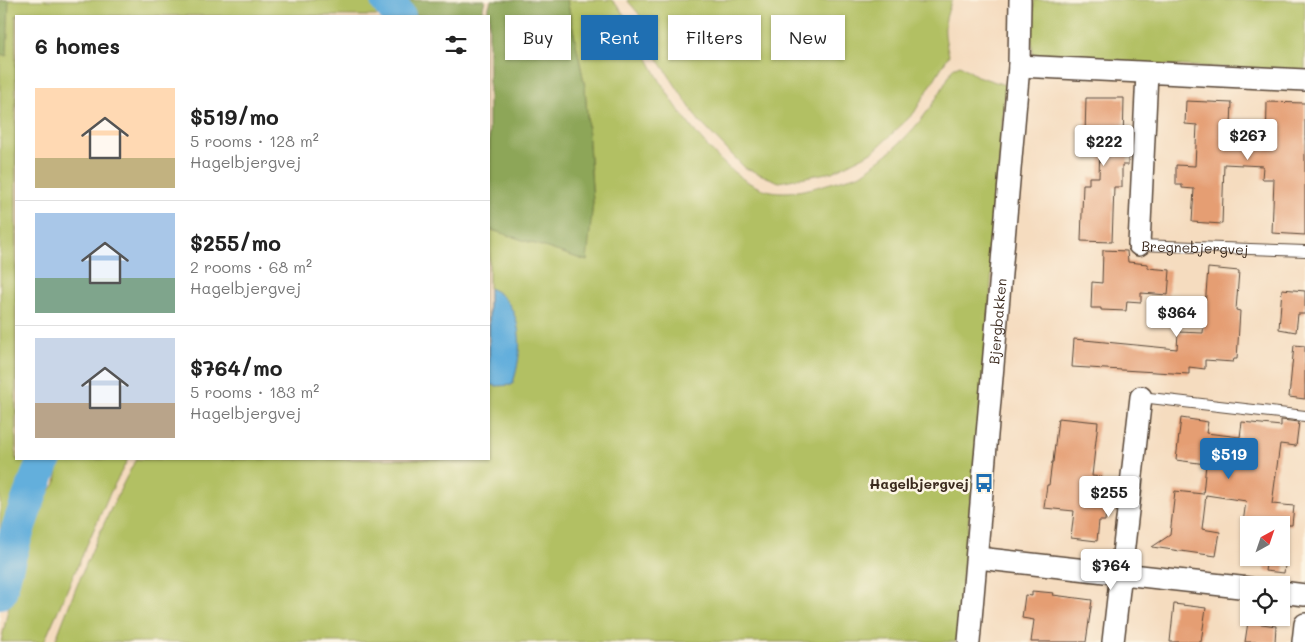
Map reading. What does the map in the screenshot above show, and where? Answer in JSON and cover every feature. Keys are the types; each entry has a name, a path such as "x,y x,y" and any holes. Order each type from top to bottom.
{"street":[{"name":"Bjergbakken","path":"969,642 978,558 1019,66 1020,0"},
{"path":"1019,66 1305,80"},
{"name":"Bregnebjergvej","path":"1139,245 1147,72"},
{"path":"1114,642 1141,398"},
{"path":"978,558 1240,587"},
{"path":"1290,593 1305,595"},
{"path":"1303,642 1305,624"}],"lane":[{"name":"Bregnebjergvej","path":"1139,245 1305,251"},
{"path":"1141,398 1305,416"}],"green space":[{"path":"0,0 372,0 384,15 15,15 15,460 34,460 14,498 0,559"},
{"path":"0,0 9,0 7,56 0,54"},
{"path":"404,0 485,0 481,15 416,15"},
{"path":"491,0 567,0 570,15 505,15 505,60 571,60 571,19 585,87 593,202 587,261 490,229 490,15 486,15"},
{"path":"567,0 612,0 624,15 581,15 581,60 649,60 672,100 714,153 745,180 769,191 788,192 807,189 863,173 914,129 939,94 953,68 960,65 977,76 1005,85 986,357 956,642 55,642 92,549 136,460 490,460 490,229 586,260 593,202 585,87"},
{"path":"627,0 952,0 945,27 949,55 914,113 874,151 832,172 779,182 745,168 699,121 658,59 658,15 639,14"},
{"path":"1034,0 1305,0 1305,71 1063,61 1033,55 1030,23 1033,22"},
{"path":"59,460 127,460 109,495 44,642 1,642 19,558 33,525 34,510 56,483"}],"water":[{"path":"490,289 501,295 509,305 515,317 519,345 519,359 512,385 496,386 490,384"}],"building":[{"path":"1086,98 1124,98 1123,149 1128,149 1128,165 1122,165 1122,187 1114,187 1112,242 1081,241 1083,184 1089,184 1089,177 1099,177 1100,144 1093,144 1093,135 1085,135"},
{"path":"1186,101 1232,103 1231,125 1266,151 1267,102 1305,103 1305,235 1272,233 1274,179 1262,179 1263,166 1224,164 1222,224 1192,222 1194,189 1182,188 1182,185 1176,185 1176,165 1195,166 1197,125 1185,124"},
{"path":"1103,250 1127,251 1128,262 1148,264 1148,268 1170,270 1168,295 1141,293 1141,302 1127,301 1126,311 1091,308 1092,282 1102,283"},
{"path":"1208,268 1239,271 1236,310 1240,311 1237,359 1234,359 1233,362 1205,360 1205,369 1189,367 1189,374 1072,367 1074,339 1177,349 1178,332 1203,333"},
{"path":"1282,289 1305,291 1305,314 1298,314 1296,332 1279,329"},
{"path":"1294,345 1305,346 1305,399 1289,397"},
{"path":"1058,418 1098,422 1092,476 1102,477 1103,494 1108,495 1105,521 1099,521 1097,541 1071,538 1074,511 1044,508 1053,462"},
{"path":"1181,418 1208,422 1206,433 1240,437 1242,422 1281,426 1281,420 1299,422 1296,446 1280,444 1272,504 1294,506 1292,525 1290,525 1290,516 1244,516 1246,501 1206,495 1202,529 1220,532 1216,556 1152,547 1170,535 1175,491 1203,494 1206,464 1176,460"},
{"path":"1266,566 1285,566 1284,573 1265,571"},
{"path":"1032,591 1092,600 1086,642 1031,642 1034,620 1022,618 1025,595 1032,596"},
{"path":"1174,604 1206,608 1201,642 1170,642"},
{"path":"1247,626 1276,626 1275,642 1245,642"}],"waterway":[{"path":"387,0 398,15"},
{"path":"0,592 20,524 45,460"}],"place":[{"name":"Hagelbjergvej","path":"984,483"}]}
